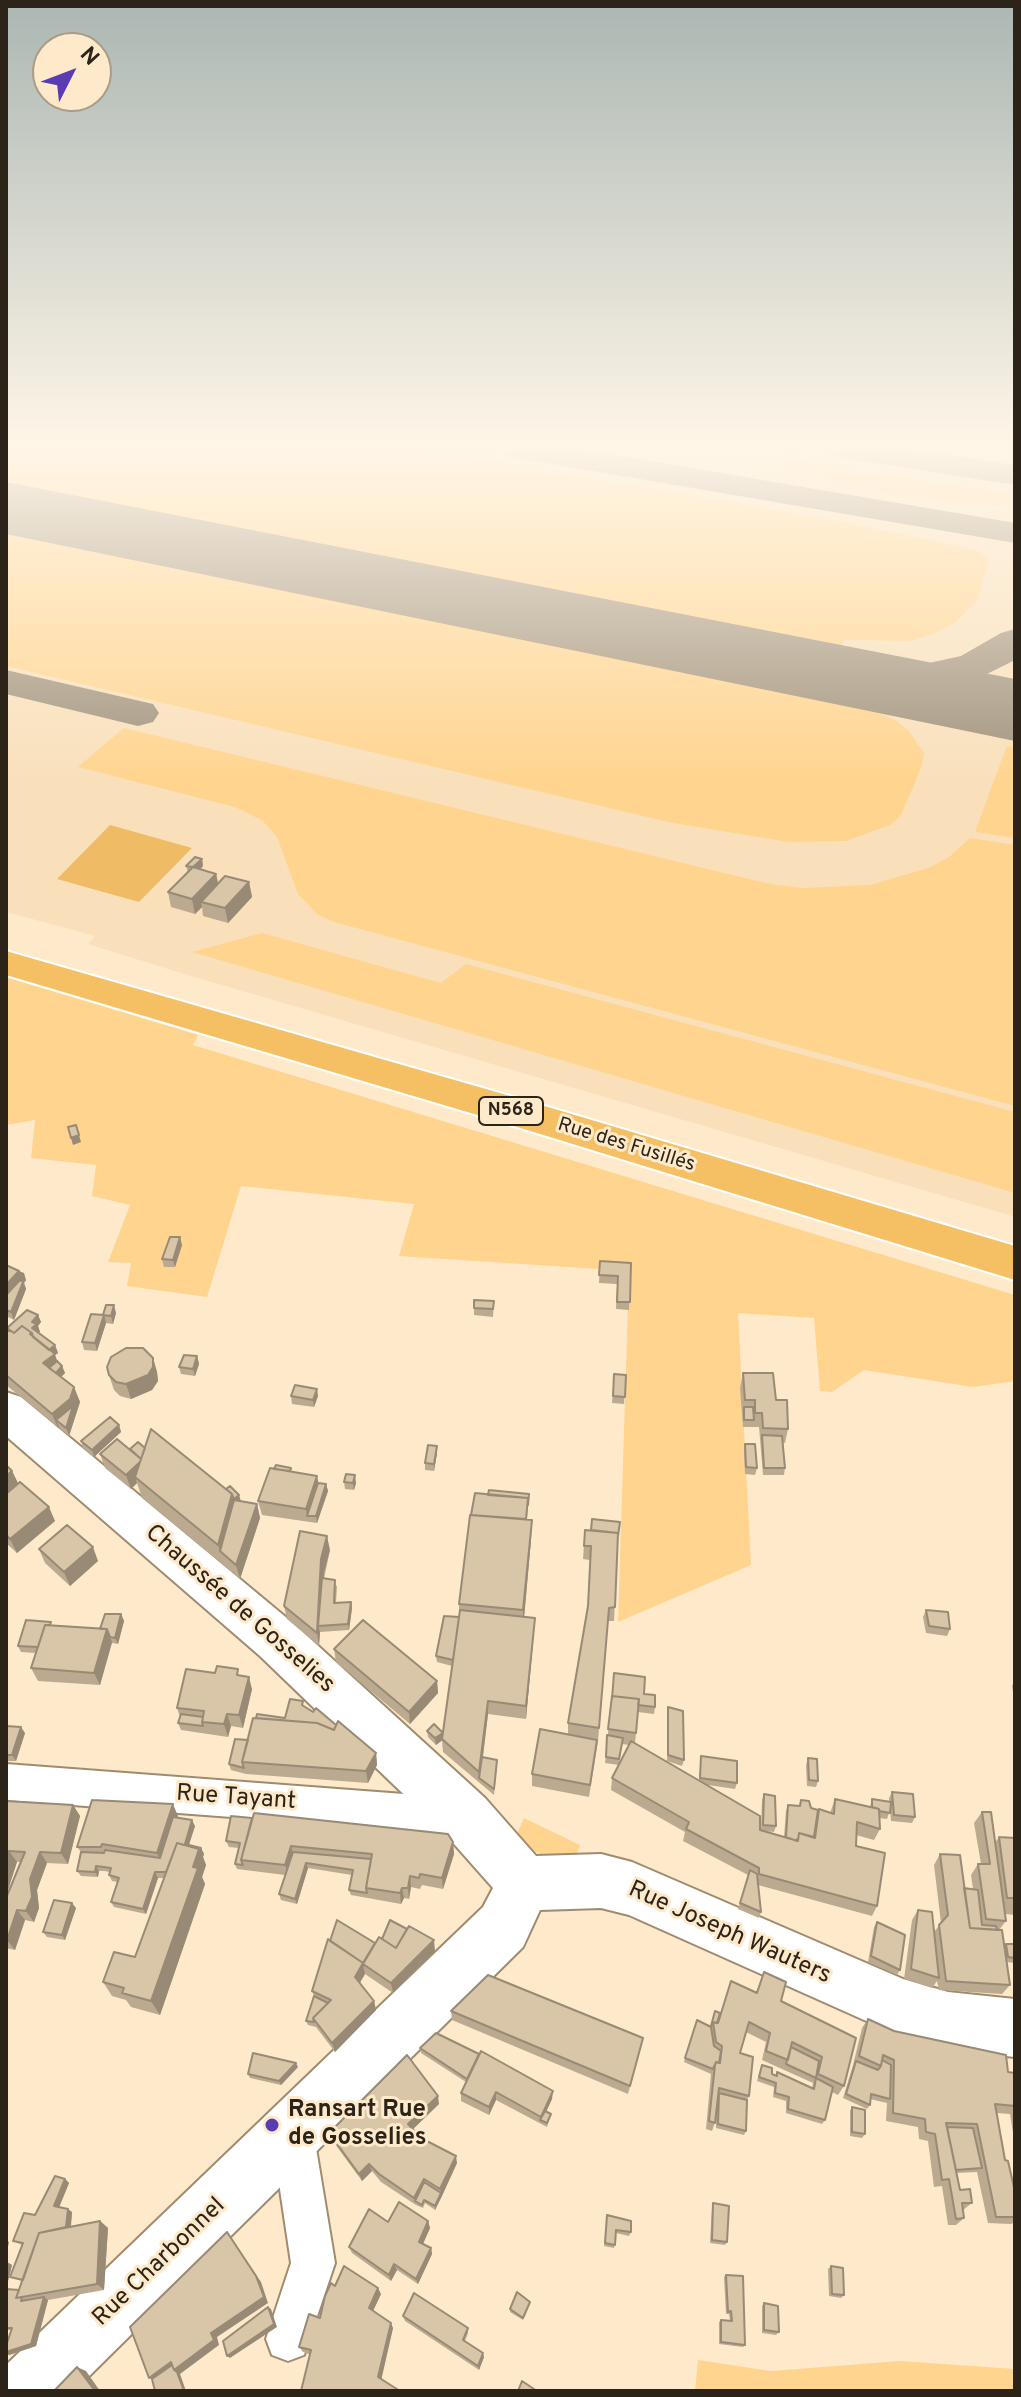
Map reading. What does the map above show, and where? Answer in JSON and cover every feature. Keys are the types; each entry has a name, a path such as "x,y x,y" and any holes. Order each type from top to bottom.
{"highway":[{"name":"Rue des Fusillés","path":"6,940 1015,1238"},
{"name":"Rue des Fusillés","path":"6,963 1015,1263"}],"street":[{"name":"Chaussée de Gosselies","path":"6,1410 277,1640 466,1817"},
{"name":"Rue Tayant","path":"6,1782 466,1817"},
{"path":"466,1817 524,1883"},
{"name":"Rue Joseph Wauters","path":"524,1883 601,1881 632,1889 900,2007 948,2021 1015,2028"},
{"name":"Rue Charbonnel","path":"27,2391 503,1927 524,1883"},
{"path":"288,2339 313,2263 292,2133"}],"shaded area":[{"path":"6,560 1015,560 1015,1217 184,974 88,944 95,936 6,912"},
{"path":"6,560 152,560 862,705 897,721 909,731 924,753 921,768 901,815 890,825 846,841 789,842 673,823 6,666"},
{"path":"381,560 989,560 977,600 956,622 911,641 844,640 841,650"},
{"path":"124,728 770,884 802,888 870,885 928,868 949,857 970,838 1015,845 1015,1106 334,922 318,915 298,894 277,837 263,821 235,807 78,767"},
{"path":"1007,746 1015,747 1015,838 975,832"},
{"path":"110,825 192,848 139,902 57,879"},
{"path":"262,933 441,983 466,964 1015,1112 1015,1193 192,952"},
{"path":"6,977 198,1035 193,1045 1015,1295 1015,1381 973,1387 864,1370 832,1392 820,1391 814,1318 738,1313 751,1565 618,1622 629,1271 399,1256 414,1204 241,1186 207,1297 127,1286 131,1263 108,1262 130,1205 92,1196 96,1165 31,1158 35,1120 6,1125"},
{"path":"524,1818 580,1845 577,1854 543,1855 527,1848 516,1836"},
{"path":"698,2360 771,2371 900,2361 1015,2369 1015,2391 695,2391"}],"building":[{"path":"195,857 202,859 193,867 186,866"},
{"path":"193,867 216,874 192,899 168,892"},
{"path":"225,876 249,882 225,908 201,902"},
{"path":"76,1125 79,1135 71,1138 68,1127"},
{"path":"170,1237 180,1237 173,1260 162,1259"},
{"path":"600,1261 631,1263 630,1302 617,1302 618,1276 599,1275"},
{"path":"6,1265 19,1271 6,1285"},
{"path":"20,1280 23,1282 11,1312 6,1310 6,1295"},
{"path":"474,1300 494,1301 493,1309 474,1308"},
{"path":"106,1305 114,1305 111,1316 103,1315"},
{"path":"27,1310 38,1315 32,1322 37,1324 32,1328 55,1345 49,1350 22,1326 14,1333 7,1328"},
{"path":"91,1314 104,1315 95,1343 82,1342"},
{"path":"22,1326 55,1354 43,1363 74,1387 70,1399 52,1414 6,1375 6,1333 9,1330 14,1333"},
{"path":"126,1348 143,1348 153,1358 153,1367 148,1375 126,1384 116,1382 109,1375 107,1367 111,1357"},
{"path":"184,1355 197,1356 193,1369 179,1367"},
{"path":"57,1361 62,1366 56,1373 49,1368"},
{"path":"743,1373 773,1373 776,1400 787,1400 788,1429 763,1428 762,1413 755,1413 755,1400 745,1400"},
{"path":"614,1374 626,1375 625,1397 613,1396"},
{"path":"295,1385 317,1389 313,1400 291,1396"},
{"path":"73,1406 66,1428 56,1420"},
{"path":"744,1407 753,1407 754,1420 744,1420"},
{"path":"110,1417 119,1425 92,1450 81,1441"},
{"path":"151,1429 232,1494 218,1545 135,1477"},
{"path":"762,1435 782,1436 785,1468 764,1468"},
{"path":"117,1439 141,1459 126,1475 100,1454"},
{"path":"138,1442 145,1448 141,1459 130,1449"},
{"path":"745,1444 755,1444 757,1468 746,1467"},
{"path":"428,1445 437,1446 434,1464 425,1463"},
{"path":"276,1465 291,1468 290,1471 274,1469"},
{"path":"270,1468 317,1476 306,1509 258,1501"},
{"path":"346,1474 355,1475 353,1483 344,1482"},
{"path":"20,1482 49,1507 10,1539 6,1535 6,1494"},
{"path":"318,1483 326,1484 316,1516 307,1516"},
{"path":"230,1486 239,1495 234,1499 226,1489"},
{"path":"489,1490 529,1494 528,1505 528,1498 488,1495"},
{"path":"475,1493 528,1498 526,1519 471,1515"},
{"path":"234,1500 257,1504 236,1565 220,1551"},
{"path":"470,1515 532,1520 523,1610 459,1604"},
{"path":"592,1519 620,1522 618,1536 618,1533 591,1530"},
{"path":"67,1525 93,1547 64,1572 39,1549"},
{"path":"585,1530 618,1533 615,1607 609,1608 599,1728 568,1723 588,1606 591,1546 584,1546"},
{"path":"300,1531 327,1536 321,1559 317,1633 284,1606"},
{"path":"322,1578 335,1580 334,1603 351,1602 348,1624 318,1626"},
{"path":"460,1610 535,1618 526,1706 488,1701 479,1772 442,1739"},
{"path":"926,1610 948,1612 950,1629 929,1626"},
{"path":"105,1614 121,1614 115,1638 110,1637 107,1629 100,1629"},
{"path":"444,1616 459,1617 453,1660 436,1656"},
{"path":"26,1620 51,1622 45,1625 38,1647 18,1646"},
{"path":"363,1620 437,1681 409,1712 334,1649"},
{"path":"45,1625 107,1629 94,1673 31,1668"},
{"path":"217,1666 238,1669 237,1675 249,1677 239,1715 227,1714 224,1724 202,1722 204,1711 177,1708 186,1669 215,1673"},
{"path":"614,1673 645,1677 644,1694 655,1695 655,1707 638,1705 639,1699 612,1696"},
{"path":"612,1696 639,1699 636,1733 608,1729"},
{"path":"290,1699 303,1701 302,1705 313,1712 316,1708 336,1725 334,1730 317,1723 256,1718 257,1714 285,1718"},
{"path":"668,1707 683,1711 684,1760 668,1755"},
{"path":"181,1714 203,1717 203,1726 178,1723"},
{"path":"253,1718 317,1723 334,1730 338,1721 376,1753 366,1771 242,1762"},
{"path":"434,1724 443,1733 435,1738 427,1731"},
{"path":"6,1726 21,1727 12,1755 6,1755"},
{"path":"540,1729 597,1740 590,1785 532,1774"},
{"path":"607,1735 623,1738 619,1759 606,1757"},
{"path":"235,1739 248,1740 242,1762 244,1768 229,1764"},
{"path":"631,1741 760,1816 760,1830 798,1841 799,1833 815,1838 819,1809 834,1814 835,1799 879,1809 880,1829 857,1822 856,1846 885,1853 877,1906 759,1874 759,1868 686,1829 689,1822 612,1778"},
{"path":"701,1756 737,1761 737,1783 700,1778"},
{"path":"482,1757 497,1760 494,1789 479,1778"},
{"path":"808,1758 817,1759 818,1781 809,1780"},
{"path":"892,1792 913,1794 915,1817 894,1815"},
{"path":"764,1794 775,1796 776,1826 763,1825"},
{"path":"872,1799 891,1802 890,1813 872,1807"},
{"path":"92,1800 173,1804 157,1853 102,1844 101,1847 77,1847"},
{"path":"801,1800 809,1801 811,1808 818,1810 814,1837 799,1833 797,1841 786,1837 788,1805 800,1806"},
{"path":"6,1801 73,1805 61,1853 40,1852 30,1879 32,1897 26,1911 17,1910 7,1940 6,1898 25,1852 9,1851 6,1860"},
{"path":"982,1812 991,1812 1006,1921 986,1919 978,1864 990,1864"},
{"path":"254,1813 448,1834 453,1842 442,1878 420,1874 419,1878 410,1876 408,1888 402,1888 400,1893 366,1888 372,1854 291,1846 285,1865 241,1860"},
{"path":"231,1816 252,1818 241,1860 243,1865 235,1864 240,1843 226,1841"},
{"path":"173,1817 192,1820 185,1844 201,1848 200,1851 177,1843 166,1872 155,1872 143,1909 111,1902 119,1878 109,1875 111,1868 96,1866 95,1872 77,1871 81,1852 104,1853 105,1850 160,1858"},
{"path":"999,1837 1015,1838 1015,1898 1007,1898"},
{"path":"177,1843 199,1849 193,1867 198,1868 151,2001 122,1993 124,1988 103,1982 114,1952 135,1957"},
{"path":"293,1852 371,1859 367,1893 349,1890 353,1870 306,1863 295,1899 279,1894"},
{"path":"940,1854 960,1855 970,1928 1002,1930 1010,1985 946,1981 939,1925 948,1915"},
{"path":"750,1870 757,1874 761,1912 740,1903"},
{"path":"964,1888 978,1890 982,1925 996,1926 997,1930 970,1928"},
{"path":"54,1900 72,1903 62,1935 43,1932"},
{"path":"918,1910 932,1912 939,1978 911,1969"},
{"path":"337,1920 375,1943 363,1963 330,1941"},
{"path":"390,1920 407,1929 396,1948 382,1939"},
{"path":"877,1922 905,1935 900,1970 871,1956"},
{"path":"409,1926 434,1940 391,1983 363,1964 379,1937 396,1948"},
{"path":"328,1939 363,1963 355,1977 374,2001 332,2043 313,2018 331,2000 312,1991"},
{"path":"1006,1944 1015,1944 1015,1958 1008,1957"},
{"path":"764,1972 786,1982 781,2001 856,2038 844,2086 818,2074 822,2057 792,2042 788,2060 766,2051 770,2033 749,2022 740,2053 753,2057 749,2096 719,2088 715,2123 709,2121 715,2065 716,2062 720,2063 722,2046 716,2042 713,2022 718,2023 731,1981 757,1993"},
{"path":"488,1975 643,2038 630,2086 451,2011"},
{"path":"314,1996 328,2003 313,2018 314,2022 306,2021"},
{"path":"715,2011 720,2013 717,2023 713,2022 711,2026"},
{"path":"868,2019 894,2031 1006,2055 1008,2072 1015,2073 1015,2106 995,2104 1005,2160 1008,2161 1015,2192 1015,2217 996,2217 977,2124 946,2123 960,2190 970,2189 972,2203 962,2203 964,2218 956,2219 949,2179 942,2180 935,2134 926,2132 925,2119 893,2113 894,2060 883,2055 881,2066 859,2056"},
{"path":"697,2020 711,2027 714,2046 721,2051 719,2063 716,2062 713,2069 685,2058"},
{"path":"436,2033 479,2054 467,2079 420,2048"},
{"path":"791,2047 819,2061 816,2078 786,2064"},
{"path":"481,2051 553,2091 541,2117 496,2092 489,2107 461,2093"},
{"path":"253,2053 296,2063 279,2081 248,2074"},
{"path":"407,2055 438,2096 408,2124 421,2138 456,2156 440,2189 424,2179 414,2198 369,2164 359,2174 329,2133"},
{"path":"882,2060 891,2065 890,2099 871,2094 870,2105 846,2094 856,2061 878,2070"},
{"path":"762,2065 772,2068 772,2074 777,2076 777,2072 814,2089 816,2078 833,2087 825,2120 788,2109 789,2097 775,2093 776,2083 759,2077"},
{"path":"719,2093 747,2100 746,2131 718,2124"},
{"path":"852,2107 865,2110 865,2134 852,2132"},
{"path":"545,2111 551,2114 547,2123 540,2120"},
{"path":"947,2127 973,2128 982,2168 956,2170"},
{"path":"55,2176 65,2179 54,2206 68,2209 66,2227 39,2233 23,2280 10,2277 23,2243 13,2241 24,2213 35,2215"},
{"path":"424,2182 441,2193 435,2206 424,2200 422,2205 415,2201"},
{"path":"399,2202 428,2221 419,2242 431,2248 416,2279 394,2264 389,2275 349,2247 369,2209 388,2222"},
{"path":"713,2203 729,2206 727,2242 712,2240"},
{"path":"607,2215 631,2221 631,2232 616,2230 615,2245 605,2243"},
{"path":"100,2221 97,2284 16,2298 39,2233"},
{"path":"227,2232 256,2276 264,2297 211,2333 214,2340 174,2370 171,2362 149,2378 130,2327"},
{"path":"344,2266 378,2288 369,2308 391,2323 378,2377 400,2391 301,2391 311,2350 299,2347 309,2314 320,2318 331,2283 335,2286"},
{"path":"831,2266 843,2268 844,2295 832,2294"},
{"path":"726,2275 743,2276 745,2345 721,2342 721,2320 732,2321 731,2311 728,2312"},
{"path":"6,2289 19,2290 16,2298 22,2297 21,2301 44,2297 31,2344 6,2352 12,2328 6,2328"},
{"path":"517,2292 530,2302 523,2318 510,2309"},
{"path":"414,2293 468,2328 463,2340 483,2353 478,2366 403,2316"},
{"path":"764,2303 778,2306 779,2332 764,2330"},
{"path":"268,2307 274,2324 227,2356 223,2341"},
{"path":"172,2365 184,2391 155,2391 152,2379"},
{"path":"77,2367 95,2391 54,2391"},
{"path":"522,2381 537,2391 518,2391"}],"taxiway":[{"path":"795,666 857,676 920,677 973,666 1008,648 1015,641"},
{"path":"6,682 138,713"}],"runway":[{"path":"265,560 1015,710"}],"place":[{"name":"Ransart Rue de Gosselies","path":"272,2125"}]}
